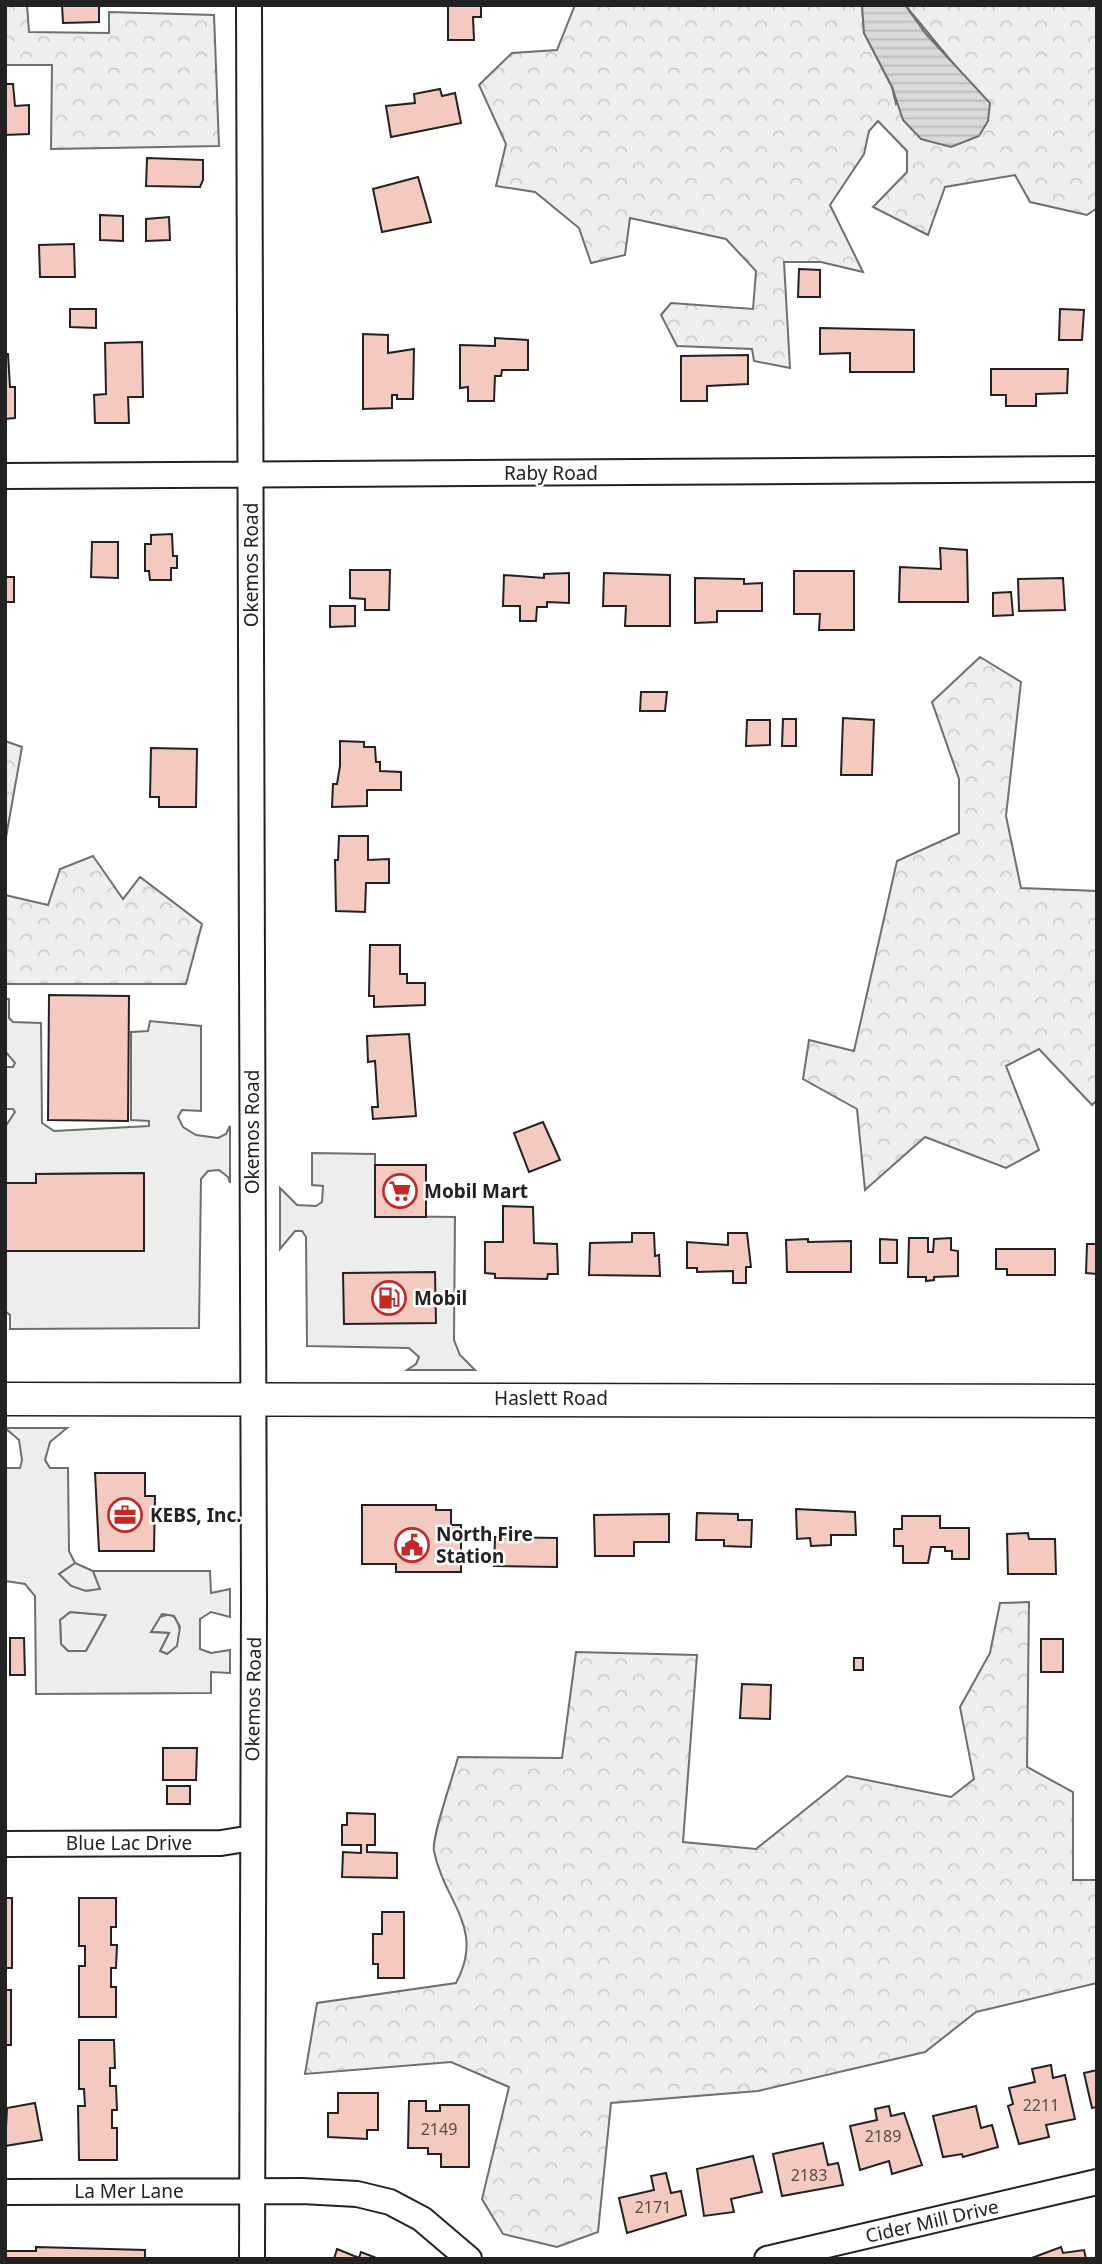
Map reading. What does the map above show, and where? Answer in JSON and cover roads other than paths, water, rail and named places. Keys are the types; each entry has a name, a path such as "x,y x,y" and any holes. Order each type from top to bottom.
{"main road":[{"name":"Haslett Road","path":"5,1399 253,1397 1097,1401"}],"street":[{"name":"Okemos Road","path":"249,5 253,1397 252,2259"},
{"name":"Raby Road","path":"5,476 1097,469"},
{"name":"Blue Lac Drive","path":"5,1844 221,1843 251,1838"},
{"name":"Cider Mill Drive","path":"767,2259 1097,2182"},
{"name":"La Mer Lane","path":"5,2192 252,2191"},
{"path":"252,2191 340,2192 374,2197 422,2219 469,2259"}],"place":[{"name":"Mobil Mart","path":"400,1191"},
{"name":"Mobil","path":"389,1298"},
{"name":"KEBS, Inc.","path":"125,1515"},
{"name":"North Fire Station","path":"412,1545"}]}
